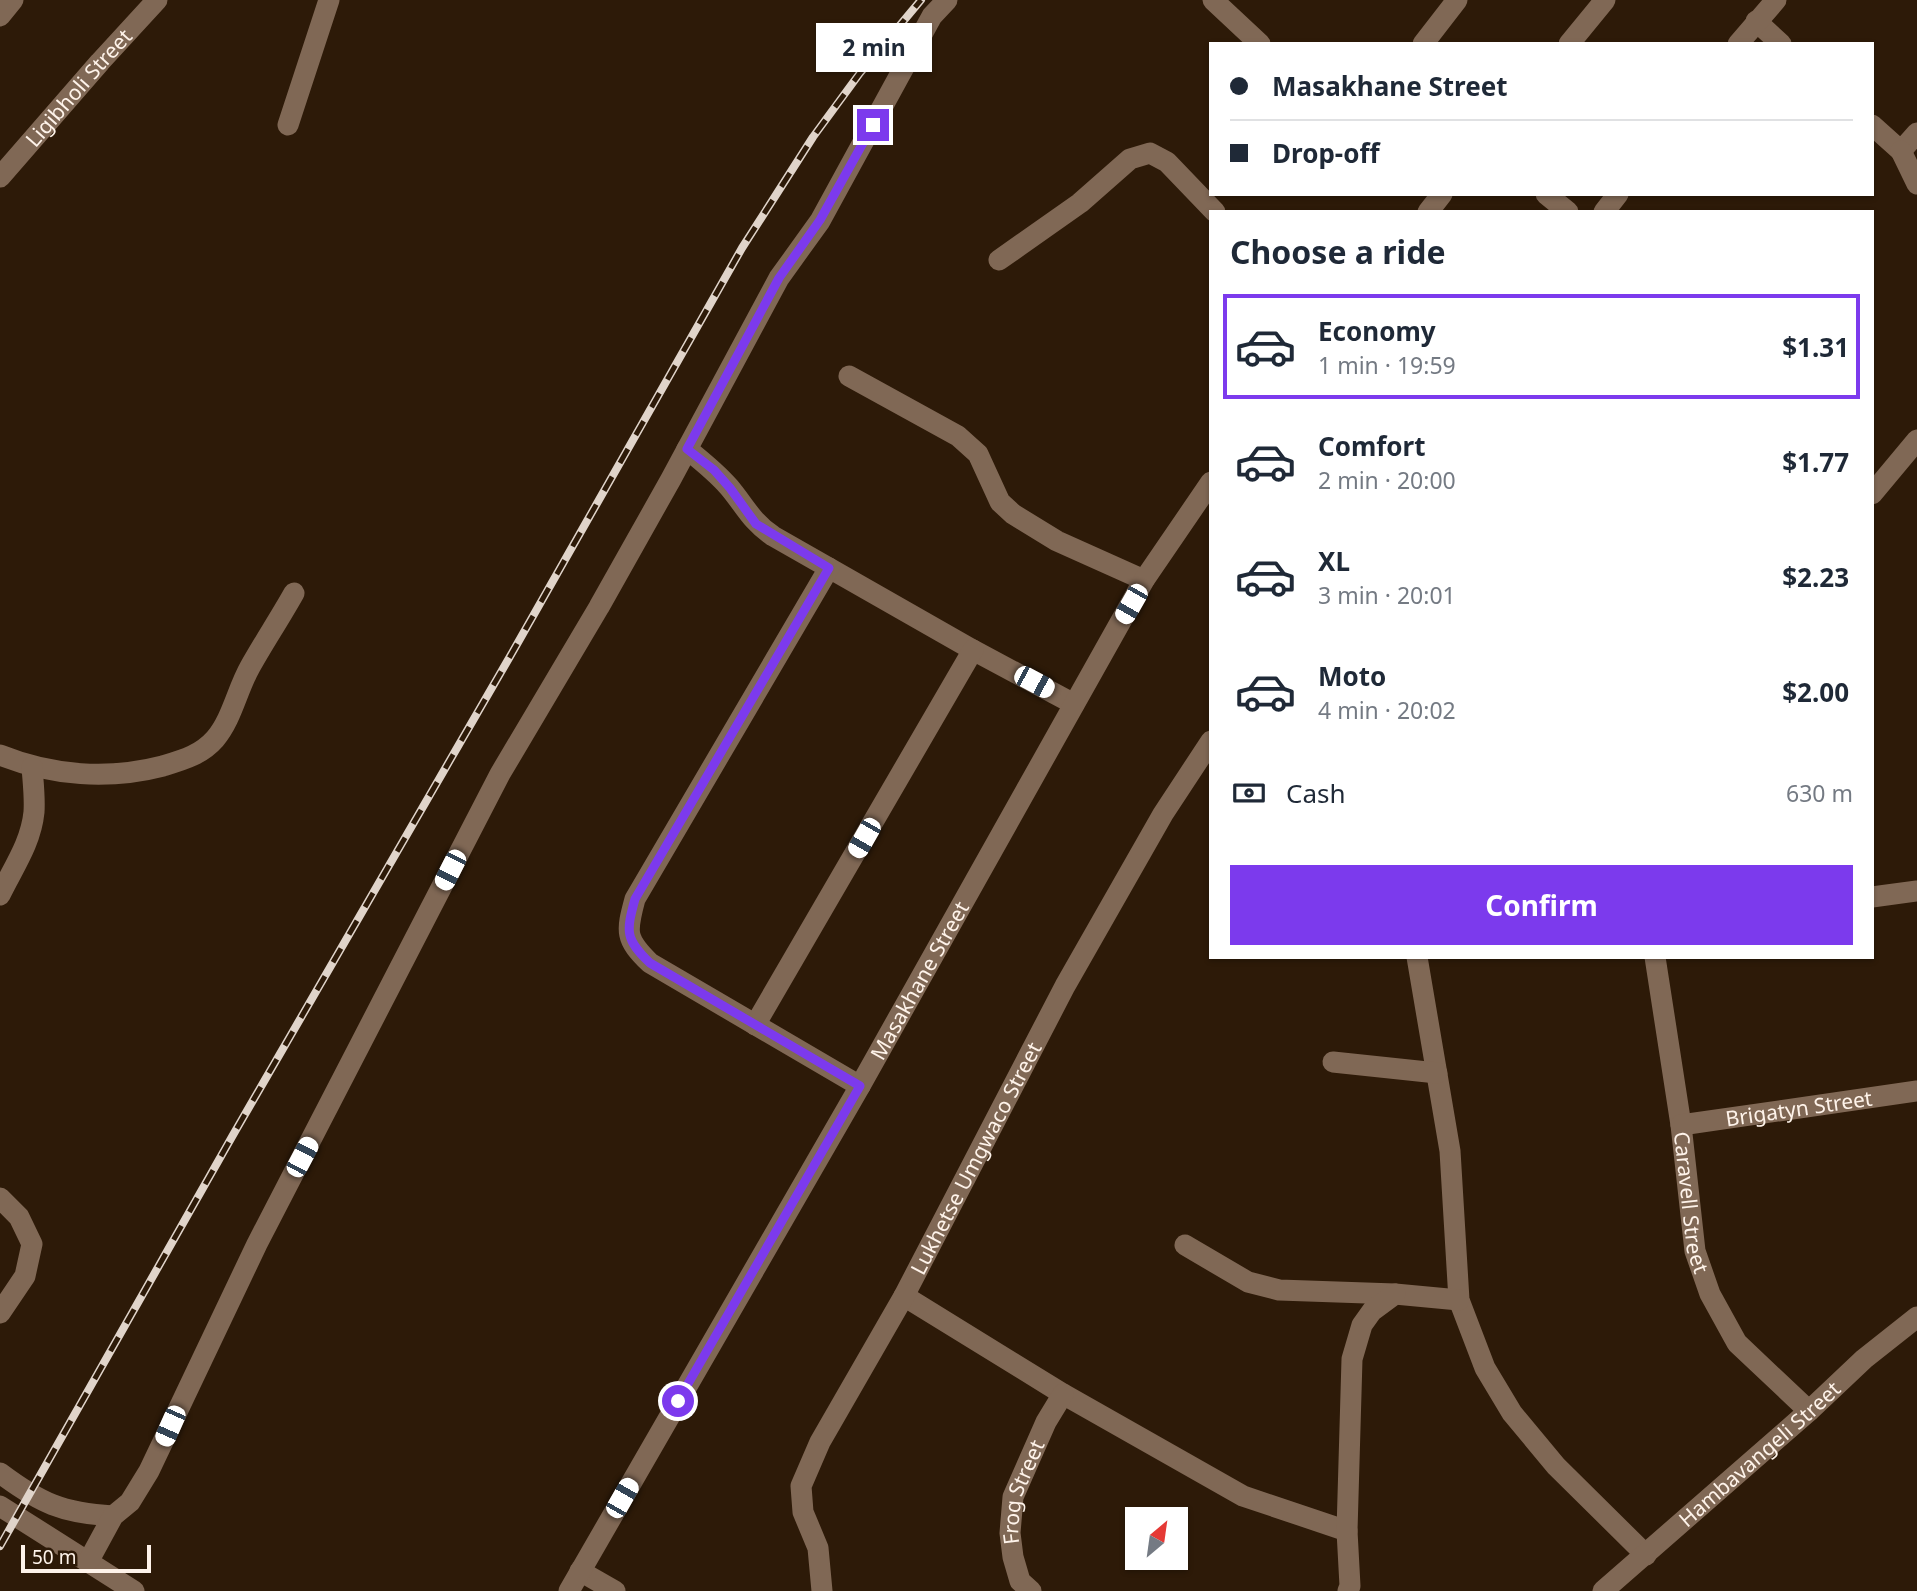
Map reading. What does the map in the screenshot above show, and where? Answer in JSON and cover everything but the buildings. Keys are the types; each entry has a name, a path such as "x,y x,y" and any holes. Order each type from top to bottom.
{"street":[{"path":"0,16 13,0"},
{"name":"Ligibholi Street","path":"0,177 157,0"},
{"path":"288,125 329,0"},
{"path":"88,1562 113,1516 130,1502 149,1471 257,1244 500,774 599,607 779,278 820,220 932,16 947,0"},
{"path":"1213,0 1258,42"},
{"path":"1425,42 1457,0"},
{"path":"1571,42 1605,0"},
{"path":"1740,42 1776,0"},
{"path":"1756,21 1779,42"},
{"path":"1874,127 1901,151 1917,184"},
{"path":"1901,151 1917,133"},
{"path":"999,260 1080,203 1130,159 1150,153 1167,162 1213,210"},
{"path":"1430,210 1440,196"},
{"path":"1548,196 1566,210"},
{"path":"1606,210 1616,196"},
{"path":"849,376 958,436 978,454 1000,502 1013,514 1058,541 1144,580"},
{"path":"1874,492 1917,440"},
{"path":"687,449 714,470 756,524 973,650 1074,704"},
{"name":"Masakhane Street","path":"569,1591 860,1086 1144,580 1209,485"},
{"path":"829,568 635,899 628,927 634,947 650,963 860,1086"},
{"path":"0,755 32,766 67,772 127,774 200,753 215,739 226,723 250,666 294,593"},
{"path":"755,1025 973,650"},
{"name":"Lukhetse Umgwaco Street","path":"822,1591 818,1548 803,1512 801,1486 820,1442 904,1296 1065,986 1163,814 1209,744"},
{"path":"0,895 30,833 34,811 32,766"},
{"path":"1874,897 1917,891"},
{"path":"1417,959 1450,1151 1459,1300 1485,1368 1512,1413 1556,1466 1646,1555"},
{"name":"Caravell Street","path":"1655,959 1681,1125 1695,1251 1710,1294 1737,1343 1809,1411"},
{"path":"1333,1062 1437,1073"},
{"name":"Brigatyn Street","path":"1681,1125 1917,1090"},
{"path":"0,1198 19,1217 32,1244 25,1276 0,1313"},
{"path":"1185,1245 1248,1282 1279,1290 1395,1294 1459,1300"},
{"path":"1348,1591 1352,1359 1362,1325 1372,1311 1395,1294"},
{"path":"904,1296 1063,1394 1243,1496 1347,1531"},
{"name":"Hambavangeli Street","path":"1603,1591 1809,1411 1864,1359 1917,1317"},
{"name":"Frog Street","path":"1031,1591 1020,1581 1013,1557 1010,1533 1013,1497 1046,1422 1063,1394"},
{"path":"0,1473 51,1506 72,1512 113,1516"},
{"path":"0,1506 134,1591"},
{"path":"580,1571 615,1591"}],"railway":[{"path":"0,1546 742,248 813,137 860,73 921,0"}],"route":[{"path":"678,1401 860,1086 650,963 634,947 628,927 635,899 829,568 756,524 714,470 687,449 779,278 820,220 873,125"}]}
